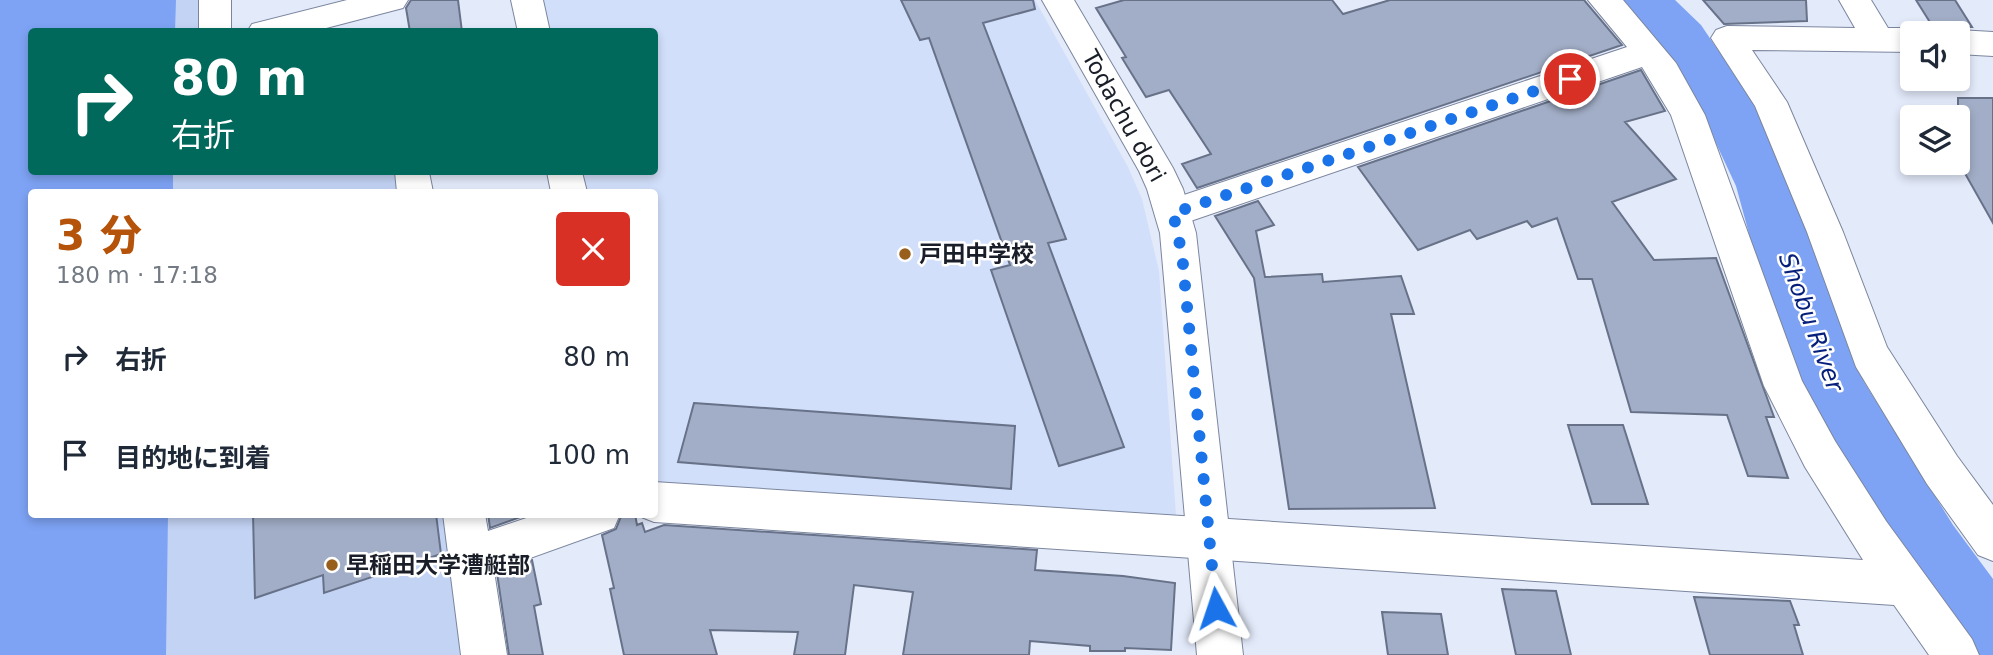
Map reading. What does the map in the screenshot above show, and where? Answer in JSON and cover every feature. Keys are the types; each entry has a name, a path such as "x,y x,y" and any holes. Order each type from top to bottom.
{"street":[{"path":"215,0 215,28"},
{"path":"280,28 391,0"},
{"path":"527,0 533,28"},
{"name":"Todachu dori","path":"1058,0 1155,168 1173,213 1182,254 1220,655"},
{"path":"1604,0 1649,52 1677,93 1698,137 1784,386 1820,454 1871,535 1956,655"},
{"path":"1855,0 1896,40"},
{"path":"1896,40 1727,38 1770,102 1825,232 1870,355 1942,470 1993,540"},
{"path":"1970,43 1993,44"},
{"path":"1173,213 1649,52"},
{"path":"658,502 1905,584"},
{"path":"465,518 484,655"},
{"path":"471,558 587,518"}],"shaded area":[{"path":"0,0 215,0 215,28 28,28 28,175 410,175 414,189 28,189 28,518 464,518 484,655 0,655"},
{"name":"戸田中学校","path":"540,0 1035,0 1128,167 1142,199 1159,271 1176,516 1170,521 662,487 658,484 658,189 584,189 581,175 658,175 658,28 546,28"}],"water":[{"path":"0,0 176,0 175,28 28,28 28,175 173,175 173,189 28,189 28,518 168,518 166,655 0,655"}],"building":[{"path":"411,0 458,0 462,28 409,28 406,8"},
{"path":"901,0 1033,0 1035,9 983,23 1066,239 1048,243 1124,447 1059,466 991,270 1010,265 929,38 920,40"},
{"path":"1124,0 1332,0 1343,14 1390,0 1584,0 1622,45 1197,188 1182,164 1211,154 1169,90 1146,97 1122,58 1126,57 1096,8"},
{"path":"1703,0 1806,0 1807,21 1724,24"},
{"path":"1916,0 1955,0 1968,21 1929,21"},
{"path":"1641,70 1665,111 1625,122 1676,179 1612,202 1654,260 1716,258 1774,417 1766,417 1788,478 1748,476 1727,415 1631,412 1592,279 1578,279 1557,218 1532,227 1527,221 1477,239 1470,230 1418,250 1358,167"},
{"path":"1958,98 1993,98 1993,223 1966,175 1970,175 1970,105 1958,105"},
{"path":"1258,201 1274,225 1256,231 1265,277 1322,274 1323,282 1401,276 1414,314 1391,314 1435,508 1289,509 1254,278 1215,216"},
{"path":"694,403 1015,426 1011,489 678,462"},
{"path":"1568,425 1623,425 1648,504 1592,504"},
{"name":"早稲田大学漕艇部","path":"253,518 436,518 441,554 324,593 323,575 255,598"},
{"path":"489,518 518,518 490,528"},
{"path":"620,518 636,518 637,525 642,523 645,532 664,525 1037,550 1035,570 1123,576 1175,583 1171,650 1125,648 1125,651 1090,651 1090,646 1030,641 1029,655 903,655 913,592 854,585 845,655 794,655 798,632 710,630 717,655 624,655 610,589 614,588 602,535 616,529"},
{"path":"532,560 541,604 534,606 543,655 509,655 497,573"},
{"path":"1502,589 1556,591 1571,655 1516,655"},
{"path":"1694,597 1790,601 1799,625 1794,625 1803,655 1710,655"},
{"path":"1382,612 1441,614 1448,655 1388,655"}],"waterway":[{"name":"Shobu River","path":"1644,0 1682,39 1723,99 1765,186 1791,274 1837,396 1928,549 1993,640"}],"place":[{"name":"戸田中学校","path":"905,254"},
{"name":"早稲田大学漕艇部","path":"332,565"}],"route":[{"path":"1216,608 1182,254 1173,213 1570,79"}]}
